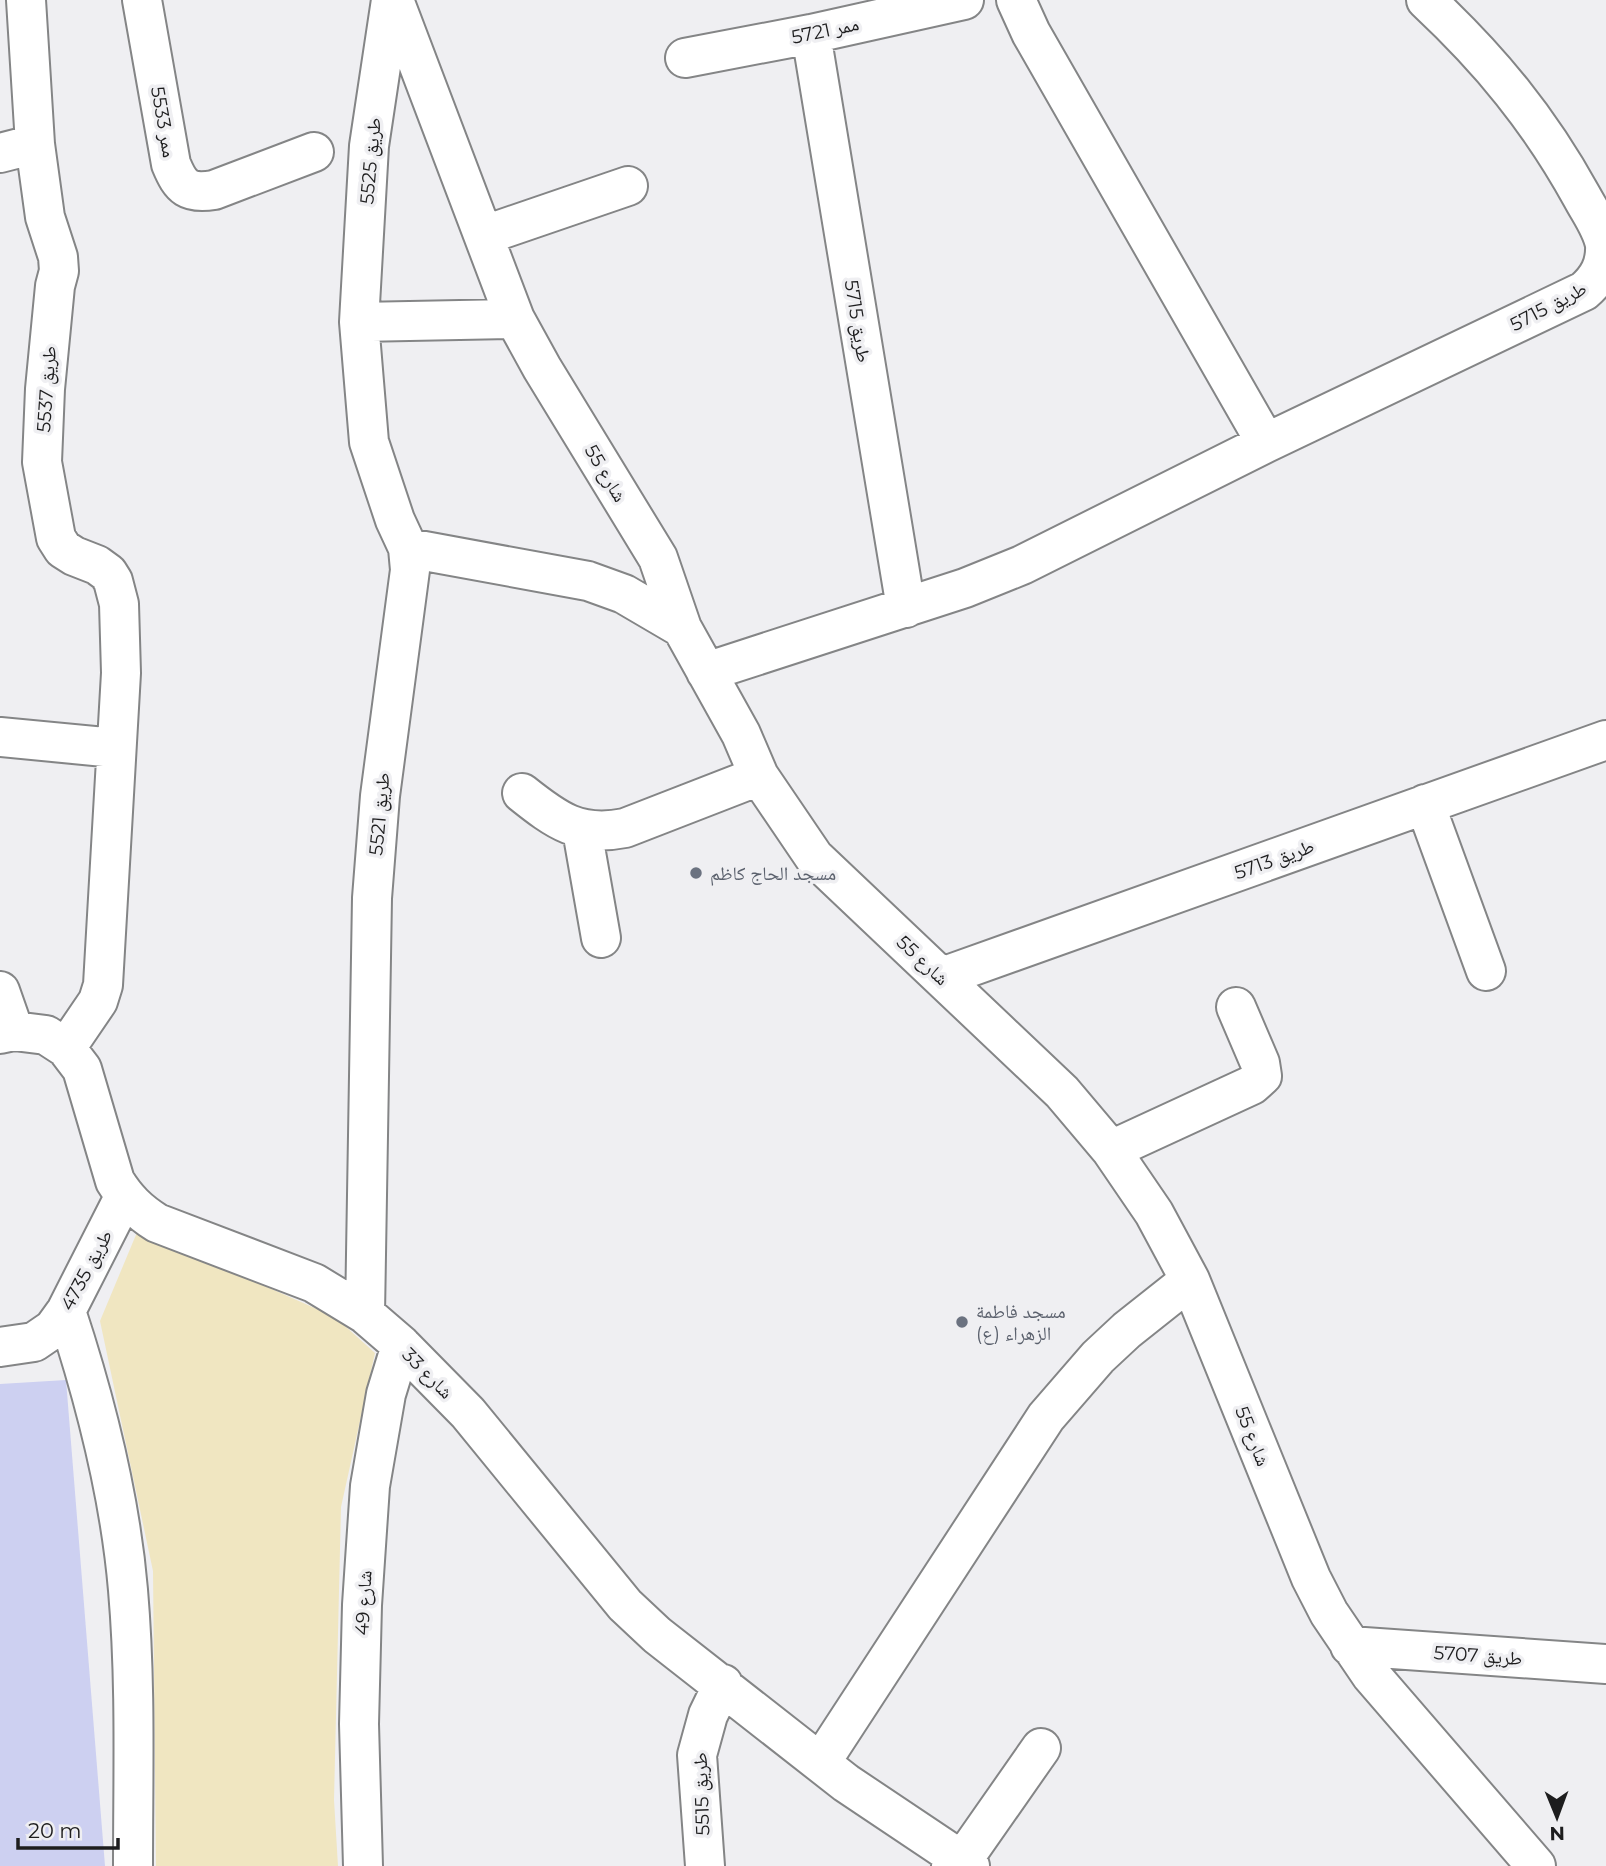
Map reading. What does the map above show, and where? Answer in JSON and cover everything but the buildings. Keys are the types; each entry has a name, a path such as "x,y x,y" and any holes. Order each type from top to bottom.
{"street":[{"name":"طريق 5537","path":"26,0 18,149 45,217 58,257 59,271 44,389 42,462 56,538 63,549 97,565 113,581 119,604 121,673 103,985 98,1001 66,1048"},
{"name":"ممر 5533","path":"142,0 171,164 177,179 187,190 214,190 314,152"},
{"name":"شارع 55","path":"392,0 485,235 515,319 658,558 682,628 741,734 760,776 814,857 1062,1092 1111,1150 1154,1213 1190,1280 1311,1578 1350,1646 1371,1675 1536,1866"},
{"name":"طريق 5525","path":"359,322 369,146 392,0"},
{"name":"ممر 5721","path":"685,58 811,34 964,0"},
{"path":"1016,0 1031,33 1266,443"},
{"name":"طريق 5715","path":"706,672 965,589 1022,565 1266,443 1584,291 1597,280 1604,264 1605,246 1599,228 1563,162 1518,97 1467,38 1426,0"},
{"name":"طريق 5715","path":"811,34 906,608"},
{"path":"485,235 628,186"},
{"path":"359,322 515,319"},
{"name":"طريق 5521","path":"359,322 369,442 395,520 408,548 410,570 380,796 372,898 365,1314"},
{"path":"408,548 588,581 624,594 682,628"},
{"path":"588,581 629,558 640,555 658,558"},
{"path":"0,737 115,748"},
{"name":"طريق 5713","path":"942,978 1606,740"},
{"path":"522,793 564,823 596,832 625,828 760,776"},
{"path":"1425,804 1486,971"},
{"path":"582,830 601,938"},
{"path":"0,991 7,1032 46,1035 66,1048"},
{"path":"1111,1150 1252,1085 1262,1076 1260,1063 1236,1007"},
{"name":"شارع 33","path":"66,1048 82,1069 115,1181 124,1197 139,1212 157,1223 314,1283 365,1314 401,1345 468,1413 625,1605 657,1635 834,1772 961,1864"},
{"name":"طريق 4735","path":"0,1347 34,1342 53,1329 66,1311 124,1197"},
{"path":"834,1772 1046,1417 1098,1357 1190,1280"},
{"path":"66,1311 99,1420 121,1531 128,1588 132,1645 133,1866"},
{"name":"شارع 49","path":"363,1866 359,1724 362,1605 370,1486 386,1394 401,1345"},
{"name":"طريق 5707","path":"1350,1646 1606,1664"},
{"name":"طريق 5515","path":"705,1866 697,1755 708,1715 723,1685"},
{"path":"961,1864 1041,1748"}],"shaded area":[{"path":"66,1380 105,1866 0,1866 0,1384"}],"sand":[{"path":"138,1230 335,1317 375,1353 341,1507 334,1800 338,1866 156,1866 153,1571 100,1321"}],"place":[{"name":"مسجد الحاج كاظم","path":"696,873"},
{"name":"مسجد فاطمة الزهراء (ع)","path":"962,1322"}]}
